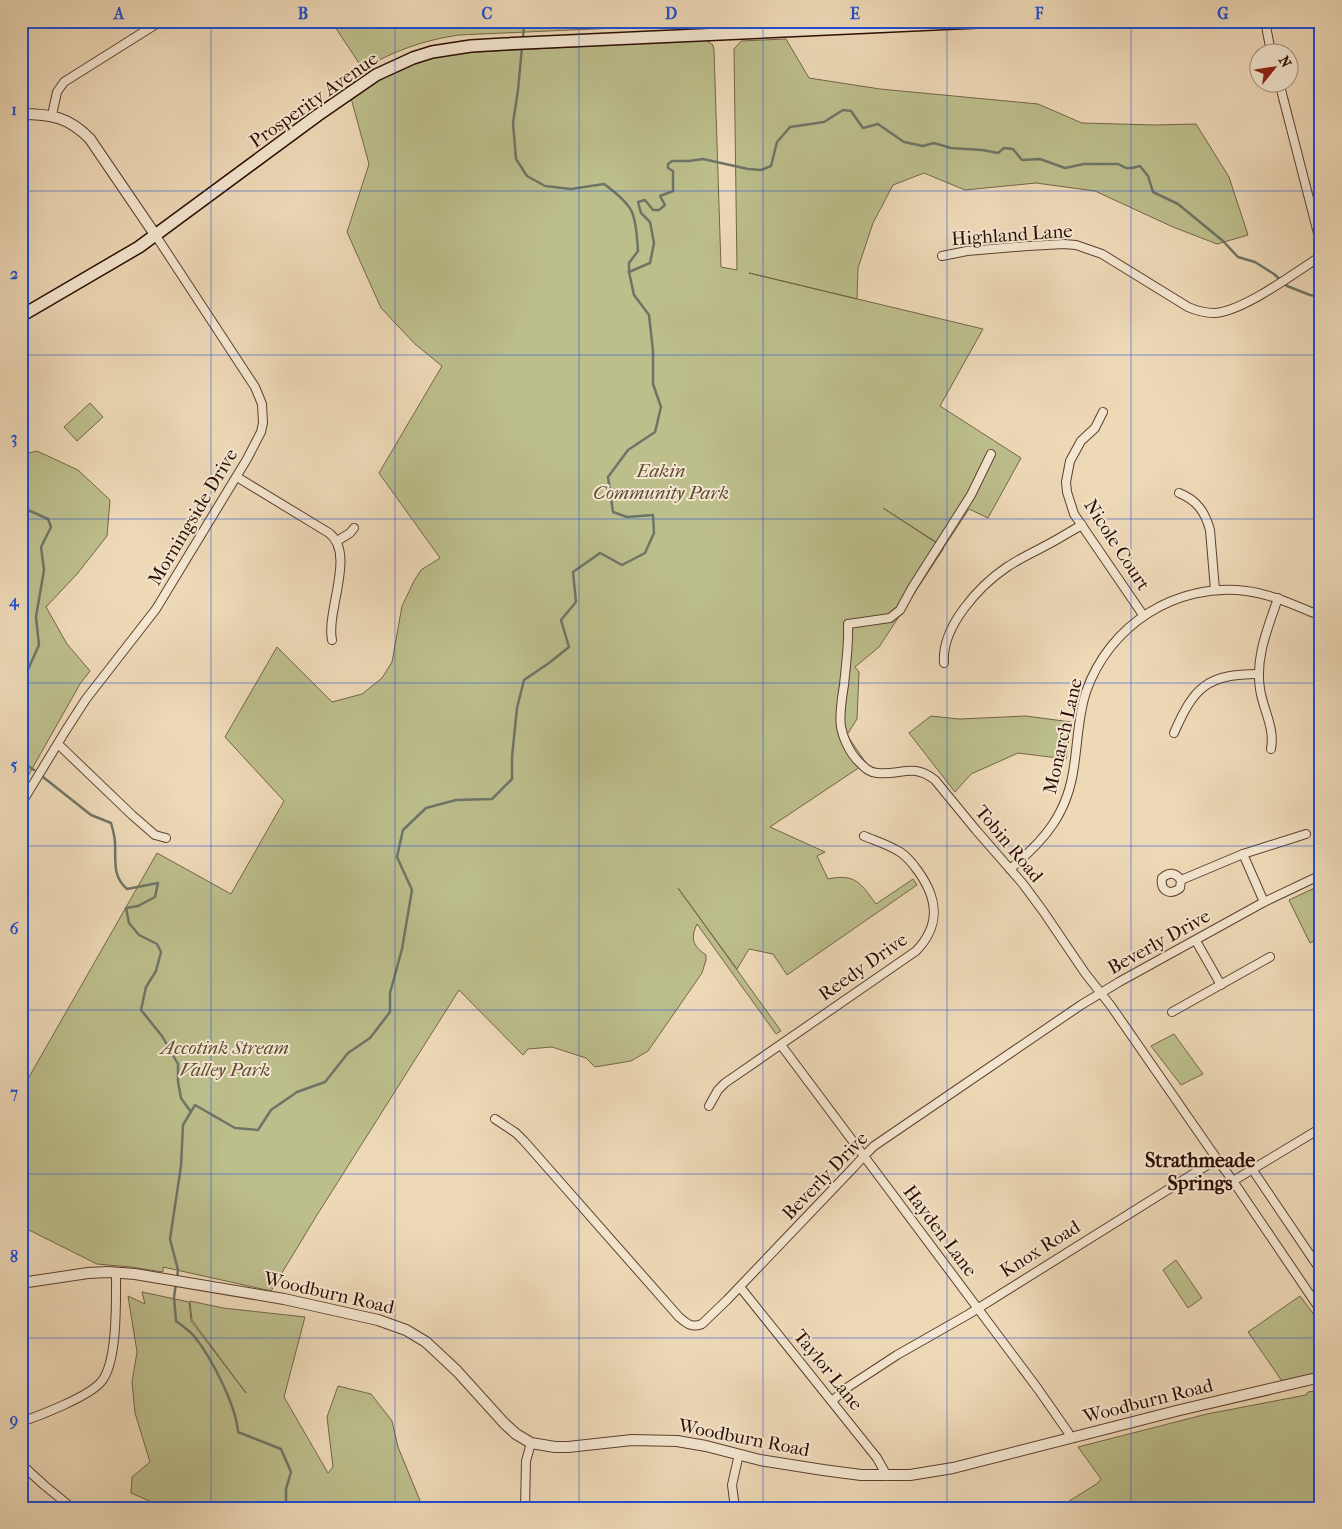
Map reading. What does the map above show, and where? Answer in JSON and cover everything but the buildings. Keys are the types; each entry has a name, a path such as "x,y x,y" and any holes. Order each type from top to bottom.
{"main road":[{"name":"Prosperity Avenue","path":"21,316 72,288 156,236 318,115 376,75 413,58 432,52 463,47 536,42 999,21"}],"street":[{"path":"52,115 57,92 64,82 161,21"},
{"path":"1265,21 1270,42"},
{"path":"1282,92 1321,245"},
{"path":"21,114 52,115 73,124 90,139 156,236"},
{"name":"Morningside Drive","path":"21,804 97,684 156,609 237,477 261,432 262,404 255,387 156,236"},
{"name":"Highland Lane","path":"942,256 967,251 1064,244 1076,245 1102,254 1188,308 1207,313 1225,311 1240,306 1321,256"},
{"name":"Nicole Court","path":"1103,412 1100,421 1076,450 1067,471 1066,482 1070,504 1082,525 1143,615"},
{"name":"Tobin Road","path":"991,454 971,495 900,610 890,618 848,624 848,654 841,702 843,736 855,758 870,772 886,773 919,770 928,774 1010,869 1043,911 1233,1181 1321,1310"},
{"path":"237,477 329,532 337,541 340,560 331,626 332,640"},
{"path":"1179,493 1192,499 1198,505 1207,521 1210,530 1215,590"},
{"path":"944,663 944,646 957,619 980,591 1008,567 1082,525"},
{"path":"337,541 350,533 354,528"},
{"name":"Monarch Lane","path":"1010,869 1042,840 1060,813 1071,785 1081,710 1091,679 1117,638 1143,615 1183,596 1215,590 1247,591 1278,598 1321,616"},
{"path":"1271,749 1271,726 1260,693 1258,674 1262,645 1278,598"},
{"path":"1174,733 1189,701 1205,686 1226,676 1258,674"},
{"path":"58,744 132,815 155,835 166,838"},
{"path":"1181,880 1243,854 1306,834"},
{"name":"Reedy Drive","path":"708,1106 718,1090 725,1084 916,951 929,936 935,910 925,881 898,850 864,836"},
{"path":"1243,854 1264,902"},
{"name":"Beverly Drive","path":"495,1119 516,1133 524,1141 692,1330 702,1324 740,1287 874,1146 1080,1005 1264,902 1321,876"},
{"path":"1196,941 1221,985"},
{"path":"1172,1012 1270,956"},
{"name":"Hayden Lane","path":"781,1045 1038,1389 1068,1432 1070,1438"},
{"path":"1233,1181 1321,1128"},
{"name":"Knox Road","path":"832,1401 848,1387 897,1355 977,1308 1217,1159"},
{"path":"1252,1169 1321,1271"},
{"path":"21,1422 84,1395 94,1388 105,1376 111,1355 116,1272"},
{"name":"Woodburn Road","path":"21,1283 88,1273 116,1272 199,1284 378,1320 406,1330 426,1342 457,1371 504,1423 516,1434 531,1443 568,1448 632,1440 677,1441 701,1444 760,1460 823,1470 887,1476 937,1471 1180,1410 1321,1378"},
{"name":"Taylor Lane","path":"740,1287 877,1458 887,1476"},
{"path":"525,1508 526,1461 531,1443"},
{"path":"735,1508 732,1486 739,1454"},
{"path":"21,1464 72,1508"}],"green space":[{"path":"331,21 712,21 706,24 459,35 409,47 363,69"},
{"path":"786,39 809,78 880,89 1038,104 1082,123 1196,124 1229,177 1248,235 1217,244 1173,227 1095,191 1036,183 965,190 924,173 893,185 873,223 858,268 857,299 983,329 940,406 1021,458 988,518 969,509 944,547 883,508 944,548 879,647 855,667 859,672 857,719 847,735 866,763 770,827 825,852 817,856 828,879 852,879 862,886 876,904 913,879 917,885 787,975 773,954 749,949 737,969 678,888 781,1031 776,1034 697,924 693,938 694,942 706,955 702,973 648,1051 631,1061 595,1067 586,1058 552,1047 528,1049 523,1055 459,990 271,1291 163,1267 163,1272 97,1264 21,1226 21,1091 157,853 231,894 284,801 225,737 277,647 332,702 362,694 382,678 392,662 402,606 414,581 421,570 440,558 379,473 442,366 415,344 381,308 347,232 369,164 351,98 374,82 419,60 456,53 706,40 713,45 714,50 721,267 737,270 734,49 741,41"},
{"path":"90,403 103,417 77,441 64,427"},
{"path":"37,451 78,470 110,500 107,536 77,574 46,607 67,644 90,671 80,684 28,776 21,774 21,455"},
{"path":"931,716 959,719 1026,716 1071,722 1066,759 1018,753 971,774 955,792 909,733"},
{"path":"1321,885 1321,937 1310,943 1289,900"},
{"path":"1174,1034 1203,1074 1181,1085 1151,1046"},
{"path":"1176,1260 1202,1298 1188,1308 1163,1270"},
{"path":"142,1292 189,1302 191,1321 246,1393 192,1320 190,1301 223,1308 305,1317 284,1397 328,1473 333,1467 327,1417 338,1386 371,1394 392,1421 398,1447 423,1508 152,1508 154,1503 131,1493 132,1477 150,1462 135,1413 132,1382 137,1352 128,1296 145,1304"},
{"path":"1300,1296 1321,1324 1321,1373 1282,1381 1248,1332"},
{"path":"1321,1390 1321,1508 1058,1508 1098,1483 1101,1479 1078,1447 1207,1414 1306,1395 1308,1392"}],"waterway":[{"path":"523,39 524,21"},
{"path":"177,1278 178,1270 170,1239 181,1166 183,1125 195,1105 235,1128 258,1130 271,1110 297,1092 325,1082 348,1053 370,1038 390,1012 390,993 402,949 412,890 397,857 403,830 426,808 456,800 492,799 512,779 512,757 517,708 524,680 569,647 561,620 576,602 573,572 600,553 622,565 645,553 654,533 653,515 627,517 613,512 608,477 628,450 655,432 661,407 653,384 653,351 649,315 634,295 629,272 629,263 638,251 634,217 630,208 623,200 604,184 571,189 545,186 527,176 516,159 513,123 522,47"},
{"path":"629,272 650,263 654,243 650,222 641,213 638,202 645,200 653,210 659,210 665,205 660,196 673,191 673,171 668,168 668,164 672,161 703,159 761,170 771,166 777,142 790,127 824,122 843,110 851,111 863,128 878,124 904,142 923,146 934,143 951,148 998,153 1004,148 1013,149 1022,160 1040,159 1065,168 1084,164 1118,164 1126,168 1140,166 1148,176 1153,192 1178,204 1223,241 1238,257 1255,262 1274,274 1287,286 1321,297"},
{"path":"21,514 28,510 48,519 51,527 41,547 44,570 36,617 39,645 21,685"},
{"path":"21,761 34,770"},
{"path":"43,777 91,815 111,823 115,838 117,873 122,884 127,889 158,883 155,897 138,906 126,908 129,923 139,935 157,944 161,952 156,971 146,987 141,1010 162,1036 178,1064 178,1082 181,1098 191,1112"},
{"path":"176,1283 174,1297 176,1321 194,1336 215,1368 228,1395 238,1432 281,1449 291,1472 286,1489 286,1508"}],"district":[{"name":"Strathmeade Springs","path":"1200,1172"}],"park label":[{"name":"Eakin Community Park","path":"661,482"},
{"name":"Accotink Stream Valley Park","path":"225,1059"}]}
